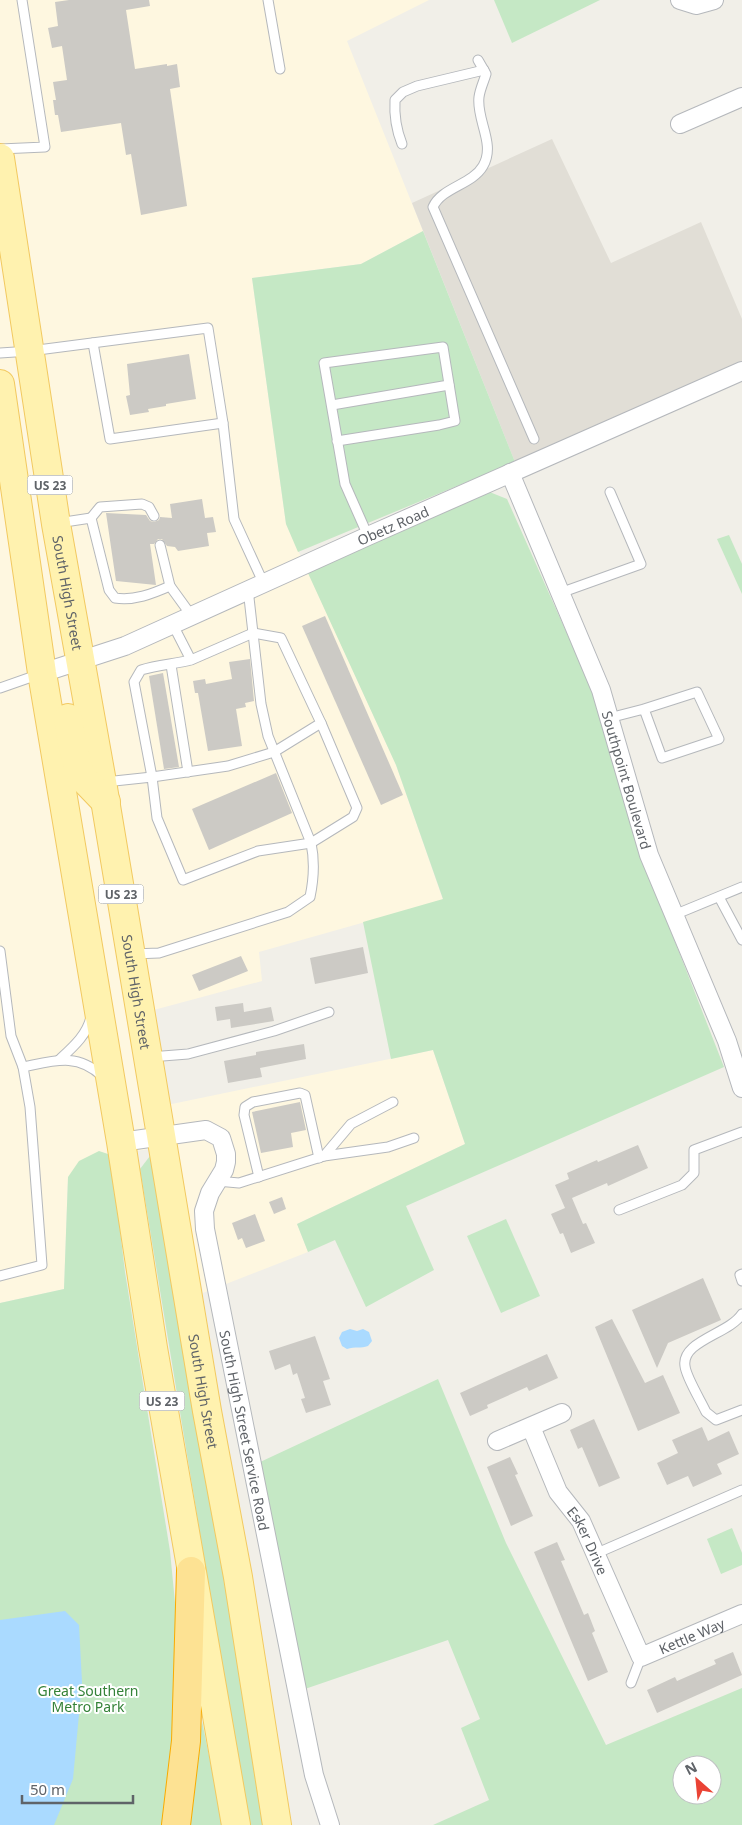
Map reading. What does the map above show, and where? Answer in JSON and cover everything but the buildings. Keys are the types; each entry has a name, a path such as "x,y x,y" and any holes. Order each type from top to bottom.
{"highway":[{"path":"176,1825 186,1741 192,1571"}],"main road":[{"name":"South High Street","path":"0,158 56,524 104,792 205,1402 238,1577 277,1825"},
{"name":"US 23","path":"0,384 42,673 121,1142 153,1348 236,1825"},
{"path":"42,673 60,686 64,696 72,744 80,776 104,792"}],"street":[{"path":"682,1 696,5 714,0"},
{"path":"680,124 742,97"},
{"name":"Obetz Road","path":"42,673 125,646 172,623 742,371"},
{"name":"Southpoint Boulevard","path":"510,473 601,690 648,855 739,1066 742,1088"},
{"name":"South High Street Service Road","path":"121,1142 206,1130 221,1138 226,1154 224,1170 210,1193 204,1211 206,1229 314,1775 330,1825"},
{"path":"497,1442 562,1413"},
{"name":"Esker Drive","path":"531,1427 558,1492 581,1521 641,1657"},
{"name":"Kettle Way","path":"641,1657 742,1614"}],"lane":[{"path":"0,149 45,147 22,0"},
{"path":"268,0 280,68"},
{"path":"478,60 486,74 479,97 480,114 488,152 483,166 469,179 436,200 433,207 534,439"},
{"path":"402,144 396,128 394,114 395,100 403,92 417,86 484,70"},
{"path":"0,353 30,351 208,328 223,423 234,519 256,586 253,633 261,704 268,736 311,843 315,860 313,883 310,897 288,912 159,953 131,954"},
{"path":"92,343 110,439 223,423"},
{"path":"338,440 439,426 455,420 442,347 324,363 345,484 368,536"},
{"path":"332,405 449,385"},
{"path":"560,593 641,564 610,492"},
{"path":"56,524 91,518 100,507 142,504 149,507 154,516"},
{"path":"91,518 108,590 115,598 126,600 152,594 170,586"},
{"path":"160,545 170,586 190,615"},
{"path":"172,623 191,660"},
{"path":"253,633 281,638 357,808 353,817 311,843 258,851 183,880 157,818 152,777 134,682 141,670 161,664 171,665 191,660 253,633"},
{"path":"171,665 188,772"},
{"path":"2,685 42,673"},
{"path":"609,718 697,692 719,739 662,758 644,709"},
{"path":"104,792 152,777 228,766 274,752 321,724"},
{"path":"674,915 742,886"},
{"path":"718,897 742,940"},
{"path":"0,951 11,1036 23,1067 30,1107 42,1265 0,1276"},
{"path":"60,1060 79,1042 89,1026 96,998"},
{"path":"147,1057 188,1054 274,1031 329,1012"},
{"path":"23,1067 60,1060 80,1060 95,1069 111,1084"},
{"path":"259,1177 244,1115 245,1107 253,1102 300,1093 305,1095 322,1157"},
{"path":"322,1157 351,1124 393,1102"},
{"path":"619,1210 682,1185 694,1173 694,1150 742,1132"},
{"path":"217,1181 239,1183 322,1157 388,1148 414,1138"},
{"path":"742,1274 740,1275 742,1281"},
{"path":"742,1314 729,1327 692,1346 685,1355 684,1367 706,1412 716,1420 742,1410"},
{"path":"595,1554 742,1490"},
{"path":"631,1682 641,1657"}],"shaded area":[{"path":"0,0 429,0 347,41 423,231 361,264 252,278 286,524 396,765 443,900 259,952 262,981 150,1011 167,1105 433,1050 465,1144 297,1224 308,1252 203,1293 174,1145 111,1155 68,1177 64,1289 0,1303"},
{"path":"552,139 611,263 701,222 742,319 742,362 515,462 412,203"}],"green space":[{"path":"494,0 600,0 512,43"},
{"path":"423,231 515,462 298,552 286,524 252,278 361,264"},
{"path":"487,491 507,499 593,692 638,847 724,1067 406,1206 434,1270 366,1307 335,1240 308,1252 297,1224 465,1144 433,1050 391,1059 363,922 443,899 396,765 307,571"},
{"path":"729,535 742,564 742,594 717,539"},
{"name":"Great Southern Metro Park","path":"99,1151 111,1155 125,1272 170,1551 177,1623 169,1825 0,1825 0,1303 64,1289 68,1177 79,1161"},
{"path":"153,1152 266,1825 248,1825 140,1169"},
{"path":"506,1219 540,1296 501,1313 467,1236"},
{"path":"438,1379 506,1543 606,1745 742,1688 742,1825 433,1825 489,1800 461,1728 480,1719 448,1640 302,1690 258,1463"},
{"path":"732,1528 742,1553 742,1565 721,1574 707,1539"},
{"path":"202,1721 223,1825 190,1825"}],"water":[{"path":"350,1329 357,1331 363,1329 369,1332 372,1341 365,1347 347,1349 342,1346 339,1338 342,1332"},
{"path":"65,1611 79,1625 82,1682 73,1779 54,1825 0,1825 0,1620"}]}
